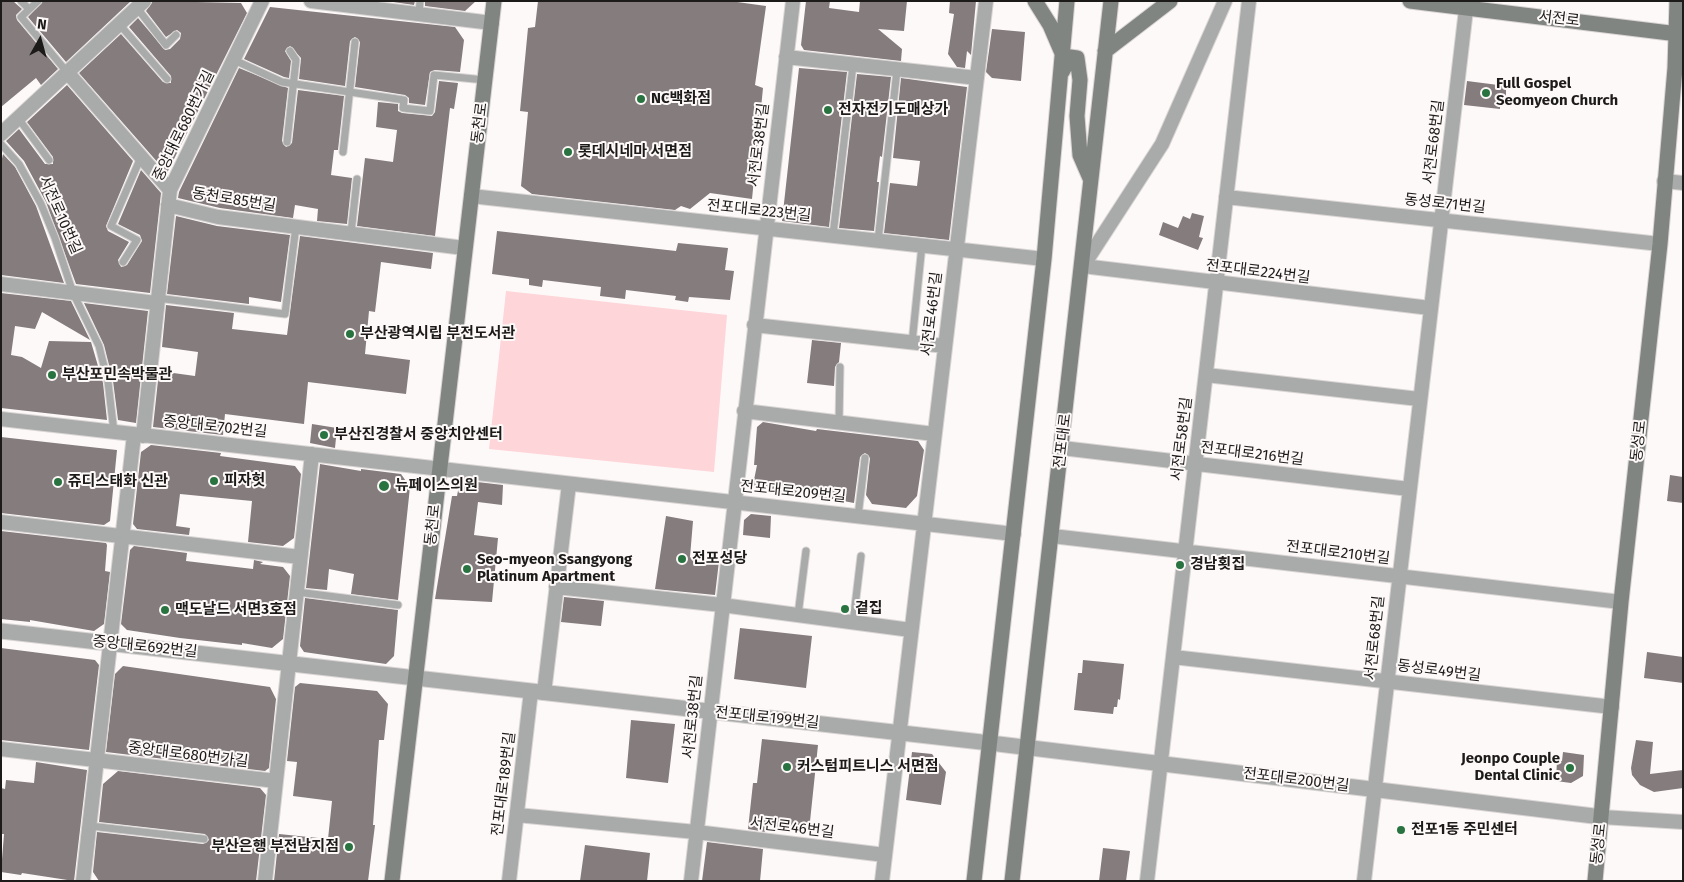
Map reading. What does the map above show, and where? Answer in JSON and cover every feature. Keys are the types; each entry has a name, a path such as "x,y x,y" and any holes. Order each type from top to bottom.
{"main road":[{"name":"동천로","path":"392,881 494,1"},
{"path":"1035,1 1050,25 1063,55"},
{"path":"974,881 1044,259 1067,1"},
{"name":"전포대로","path":"1012,881 1083,266 1111,1"},
{"path":"1105,51 1170,1"},
{"name":"서전로","path":"1410,1 1466,5 1680,34"},
{"name":"동성로","path":"1595,881 1621,602 1660,244 1664,181 1680,34 1677,1"},
{"path":"1061,75 1070,57 1077,58 1080,80 1077,116 1080,155 1091,179"}],"street":[{"name":"중앙대로680번가길","path":"84,881 122,537 138,435 170,190 262,1"},
{"path":"311,1 420,8 492,23"},
{"name":"서전로38번길","path":"691,881 765,228 793,1"},
{"name":"서전로46번길","path":"882,881 986,1"},
{"path":"1083,266 1162,144 1225,1"},
{"name":"서전로58번길","path":"1147,881 1249,1"},
{"path":"1,134 140,5"},
{"name":"서전로68번길","path":"1364,881 1398,576 1466,5"},
{"path":"786,57 977,78"},
{"path":"67,72 170,190"},
{"path":"1664,181 1683,183"},
{"name":"전포대로223번길","path":"470,196 1044,259"},
{"name":"동성로71번길","path":"1226,197 1660,244"},
{"name":"동천로85번길","path":"168,205 218,217 464,248"},
{"name":"전포대로224번길","path":"1083,266 1430,308"},
{"path":"1,284 73,293 156,300"},
{"path":"754,325 945,346"},
{"path":"1206,375 1419,399"},
{"path":"744,411 934,434"},
{"name":"중앙대로702번길","path":"1,419 439,469"},
{"name":"전포대로216번길","path":"1062,448 1409,489"},
{"path":"265,881 312,454"},
{"name":"전포대로209번길","path":"439,469 1014,534"},
{"path":"538,692 556,587 569,484"},
{"path":"1,522 300,557"},
{"name":"전포대로210번길","path":"1052,536 1621,602"},
{"path":"556,587 722,605 911,630"},
{"name":"중앙대로692번길","path":"1,631 416,678"},
{"name":"동성로49번길","path":"1173,657 1612,707"},
{"name":"전포대로199번길","path":"416,678 990,743"},
{"name":"전포대로189번길","path":"509,881 517,815 538,692"},
{"name":"전포대로200번길","path":"990,743 1602,817"},
{"name":"중앙대로680번가길","path":"1,749 276,781"},
{"path":"517,815 696,832"},
{"path":"1602,817 1683,822"},
{"name":"서전로46번길","path":"696,832 885,855"}],"lane":[{"path":"21,1 29,9"},
{"path":"38,1 21,17 67,72"},
{"path":"140,5 166,45 176,35"},
{"path":"119,24 167,79"},
{"path":"343,152 355,42"},
{"path":"287,142 296,60 290,51"},
{"name":"중앙대로680번가길","path":"234,60 282,82 398,100"},
{"path":"833,236 852,65"},
{"path":"878,240 897,70"},
{"name":"동천로","path":"398,100 404,100 403,108 430,111 434,75 485,80"},
{"path":"18,118 49,160"},
{"name":"서전로10번길","path":"1,144 19,164 41,204 56,238 73,293"},
{"path":"123,262 137,240 111,226 141,157"},
{"path":"352,233 357,179"},
{"path":"156,300 285,314 296,226"},
{"path":"912,343 922,245"},
{"path":"73,293 99,346 108,382 114,432"},
{"path":"839,422 840,367"},
{"path":"858,516 865,458"},
{"path":"798,615 806,551"},
{"path":"854,623 861,556"},
{"path":"296,592 398,605"},
{"path":"90,826 204,839"}],"shaded area":[{"path":"506,291 727,315 714,472 489,449"}],"building":[{"path":"1,1 13,1 22,9 16,15 17,20 58,69 41,85 36,78 1,107"},
{"path":"43,1 131,1 66,62 28,17"},
{"path":"153,1 241,3 247,13 167,173 79,73 121,34 163,82 171,83 171,76 129,27 138,18 165,50 170,49 180,39 181,33 177,30 166,37 146,11"},
{"path":"386,1 415,1 414,5"},
{"path":"425,1 476,1 465,11 425,6"},
{"name":"NC백화점","path":"538,1 730,1 766,6 755,85 763,88 752,199 710,193 690,209 681,206 675,210 532,194 521,186 528,112 520,111 528,28 535,27"},
{"path":"806,1 830,1 829,8 859,12 860,1 907,1 904,31 878,29 902,49 901,61 804,50 801,45"},
{"path":"950,1 976,1 971,55 967,51 965,68 957,67 948,54 954,14 949,13"},
{"path":"270,7 455,27 464,40 460,72 435,70 430,72 425,105 409,103 409,98 405,95 355,87 360,42 355,37 350,41 345,86 299,79 301,58 290,46 285,51 291,61 289,78 284,77 244,59"},
{"path":"992,29 1025,32 1021,81 992,78 986,72"},
{"path":"239,68 288,88 282,141 286,147 292,143 298,90 344,96 338,150 334,150 331,175 352,178 347,224 317,221 318,209 295,205 293,218 220,208 178,198 179,192"},
{"path":"799,68 847,72 829,227 782,221"},
{"path":"857,74 891,77 882,157 880,156 877,182 879,182 874,231 839,228"},
{"path":"901,78 967,87 949,240 884,233 890,183 917,186 920,161 893,158"},
{"path":"439,81 458,83 454,109 450,108 435,236 357,226 365,158 393,162 397,130 376,127 378,102 398,104 398,111 402,113 432,116 435,112"},
{"name":"Full Gospel Seomyeon Church","path":"1467,81 1506,86 1506,100 1500,102 1500,109 1464,105"},
{"path":"67,85 133,161 106,226 108,231 129,242 118,260 121,267 127,265 142,241 140,235 118,224 141,170 161,193 150,293 76,284 46,202 24,161 6,141 19,129 45,164 53,164 53,157 27,122"},
{"path":"3,154 15,167 36,206 64,283 1,275 1,163"},
{"path":"1192,213 1204,216 1199,237 1203,238 1198,250 1159,235 1163,222 1178,228 1183,216 1190,219"},
{"path":"176,216 217,226 290,235 281,302 249,297 249,304 167,294"},
{"path":"497,231 676,251 678,243 728,248 725,270 734,271 730,300 689,297 688,302 675,300 676,296 626,290 625,299 600,296 601,287 543,280 542,287 529,285 529,279 492,274"},
{"path":"300,236 433,253 431,269 381,262 375,312 369,311 365,354 410,360 406,394 308,382 304,424 225,414 223,435 153,427 159,371 195,376 198,352 162,347 166,305 234,313 232,329 287,335"},
{"path":"1,293 71,301 90,340 42,312 35,329 15,326 11,355 22,357 41,368 49,341 91,342 103,383 107,420 1,408"},
{"path":"84,303 148,311 136,423 118,420 113,381 104,345"},
{"path":"812,340 841,343 839,362 835,367 834,386 807,383"},
{"path":"763,422 816,431 817,429 918,441 924,450 917,496 906,508 872,504 866,495 870,458 865,453 860,457 854,503 806,494 758,492 753,485 757,465 754,465 757,427"},
{"name":"부산진경찰서 중앙치안센터","path":"312,424 337,428 335,448 310,443"},
{"name":"쥬디스태화 신관","path":"1,437 117,450 110,521 104,525 1,513"},
{"path":"151,445 221,453 220,456 295,466 301,474 294,538 283,546 248,542 252,501 180,494 176,526 190,528 189,535 137,529 133,524 141,452"},
{"path":"320,464 361,471 361,469 401,474 410,487 398,600 351,594 354,574 329,569 327,590 306,588"},
{"path":"1670,475 1683,477 1683,503 1667,501"},
{"name":"Seo-myeon Ssangyong Platinum Apartment","path":"460,480 503,485 502,505 478,502 474,535 498,538 492,602 435,599 452,496 457,496"},
{"path":"751,514 771,516 770,538 743,535 744,520"},
{"name":"전포성당","path":"666,516 693,521 690,557 719,561 715,595 655,589"},
{"path":"1,531 106,543 105,571 110,572 104,624 94,631 30,620 30,622 1,619"},
{"path":"134,546 187,553 186,561 253,569 254,560 263,562 260,564 283,567 290,576 283,639 272,648 127,630 121,624 130,550"},
{"path":"564,597 604,601 601,626 561,622"},
{"path":"305,598 398,610 394,656 386,664 304,652 300,646"},
{"path":"740,628 812,636 806,688 734,679"},
{"path":"1,648 95,660 99,665 89,750 1,740"},
{"path":"1647,652 1683,657 1683,683 1644,678"},
{"path":"1083,660 1124,664 1120,700 1118,699 1117,707 1114,707 1113,714 1074,710 1078,673 1082,673"},
{"path":"123,666 270,687 276,699 269,768 265,771 106,752 115,674"},
{"path":"300,683 377,691 388,704 384,740 379,740 373,825 375,825 368,881 274,881 279,834 328,839 332,801 293,796 297,762 287,761 295,687"},
{"path":"631,720 675,724 668,783 626,778"},
{"path":"762,739 818,745 809,831 766,826 765,832 748,829 753,783 757,783"},
{"path":"1636,740 1653,742 1650,774 1683,770 1683,788 1654,792 1640,785 1632,775 1631,768"},
{"path":"912,752 932,754 946,772 941,805 906,800"},
{"name":"Jeonpo Couple Dental Clinic","path":"1563,752 1584,755 1583,776 1571,783 1556,781 1557,760 1562,761"},
{"path":"36,762 87,770 74,881 22,873 21,875 1,872 4,834 1,834 1,788 5,789 6,780 34,783"},
{"path":"118,771 260,788 266,795 256,881 99,881 93,872 97,832 203,844 209,840 205,834 99,822 103,784"},
{"path":"707,842 763,849 760,881 702,881"},
{"path":"585,845 650,853 647,881 580,881"},
{"path":"1103,848 1130,851 1126,881 1099,881"}],"place":[{"name":"Full Gospel Seomyeon Church","path":"1486,93"},
{"name":"NC백화점","path":"641,99"},
{"name":"전자전기도매상가","path":"828,110"},
{"name":"롯데시네마 서면점","path":"568,152"},
{"name":"부산광역시립 부전도서관","path":"350,334"},
{"name":"부산포민속박물관","path":"52,375"},
{"name":"부산진경찰서 중앙치안센터","path":"324,435"},
{"name":"피자헛","path":"214,481"},
{"name":"쥬디스태화 신관","path":"58,482"},
{"name":"뉴페이스의원","path":"384,486"},
{"name":"전포성당","path":"682,559"},
{"name":"경남횟집","path":"1180,565"},
{"name":"Seo-myeon Ssangyong Platinum Apartment","path":"467,569"},
{"name":"곁집","path":"845,609"},
{"name":"맥도날드 서면3호점","path":"165,610"},
{"name":"커스텀피트니스 서면점","path":"787,767"},
{"name":"Jeonpo Couple Dental Clinic","path":"1570,768"},
{"name":"전포1동 주민센터","path":"1401,830"},
{"name":"부산은행 부전남지점","path":"349,847"}]}
